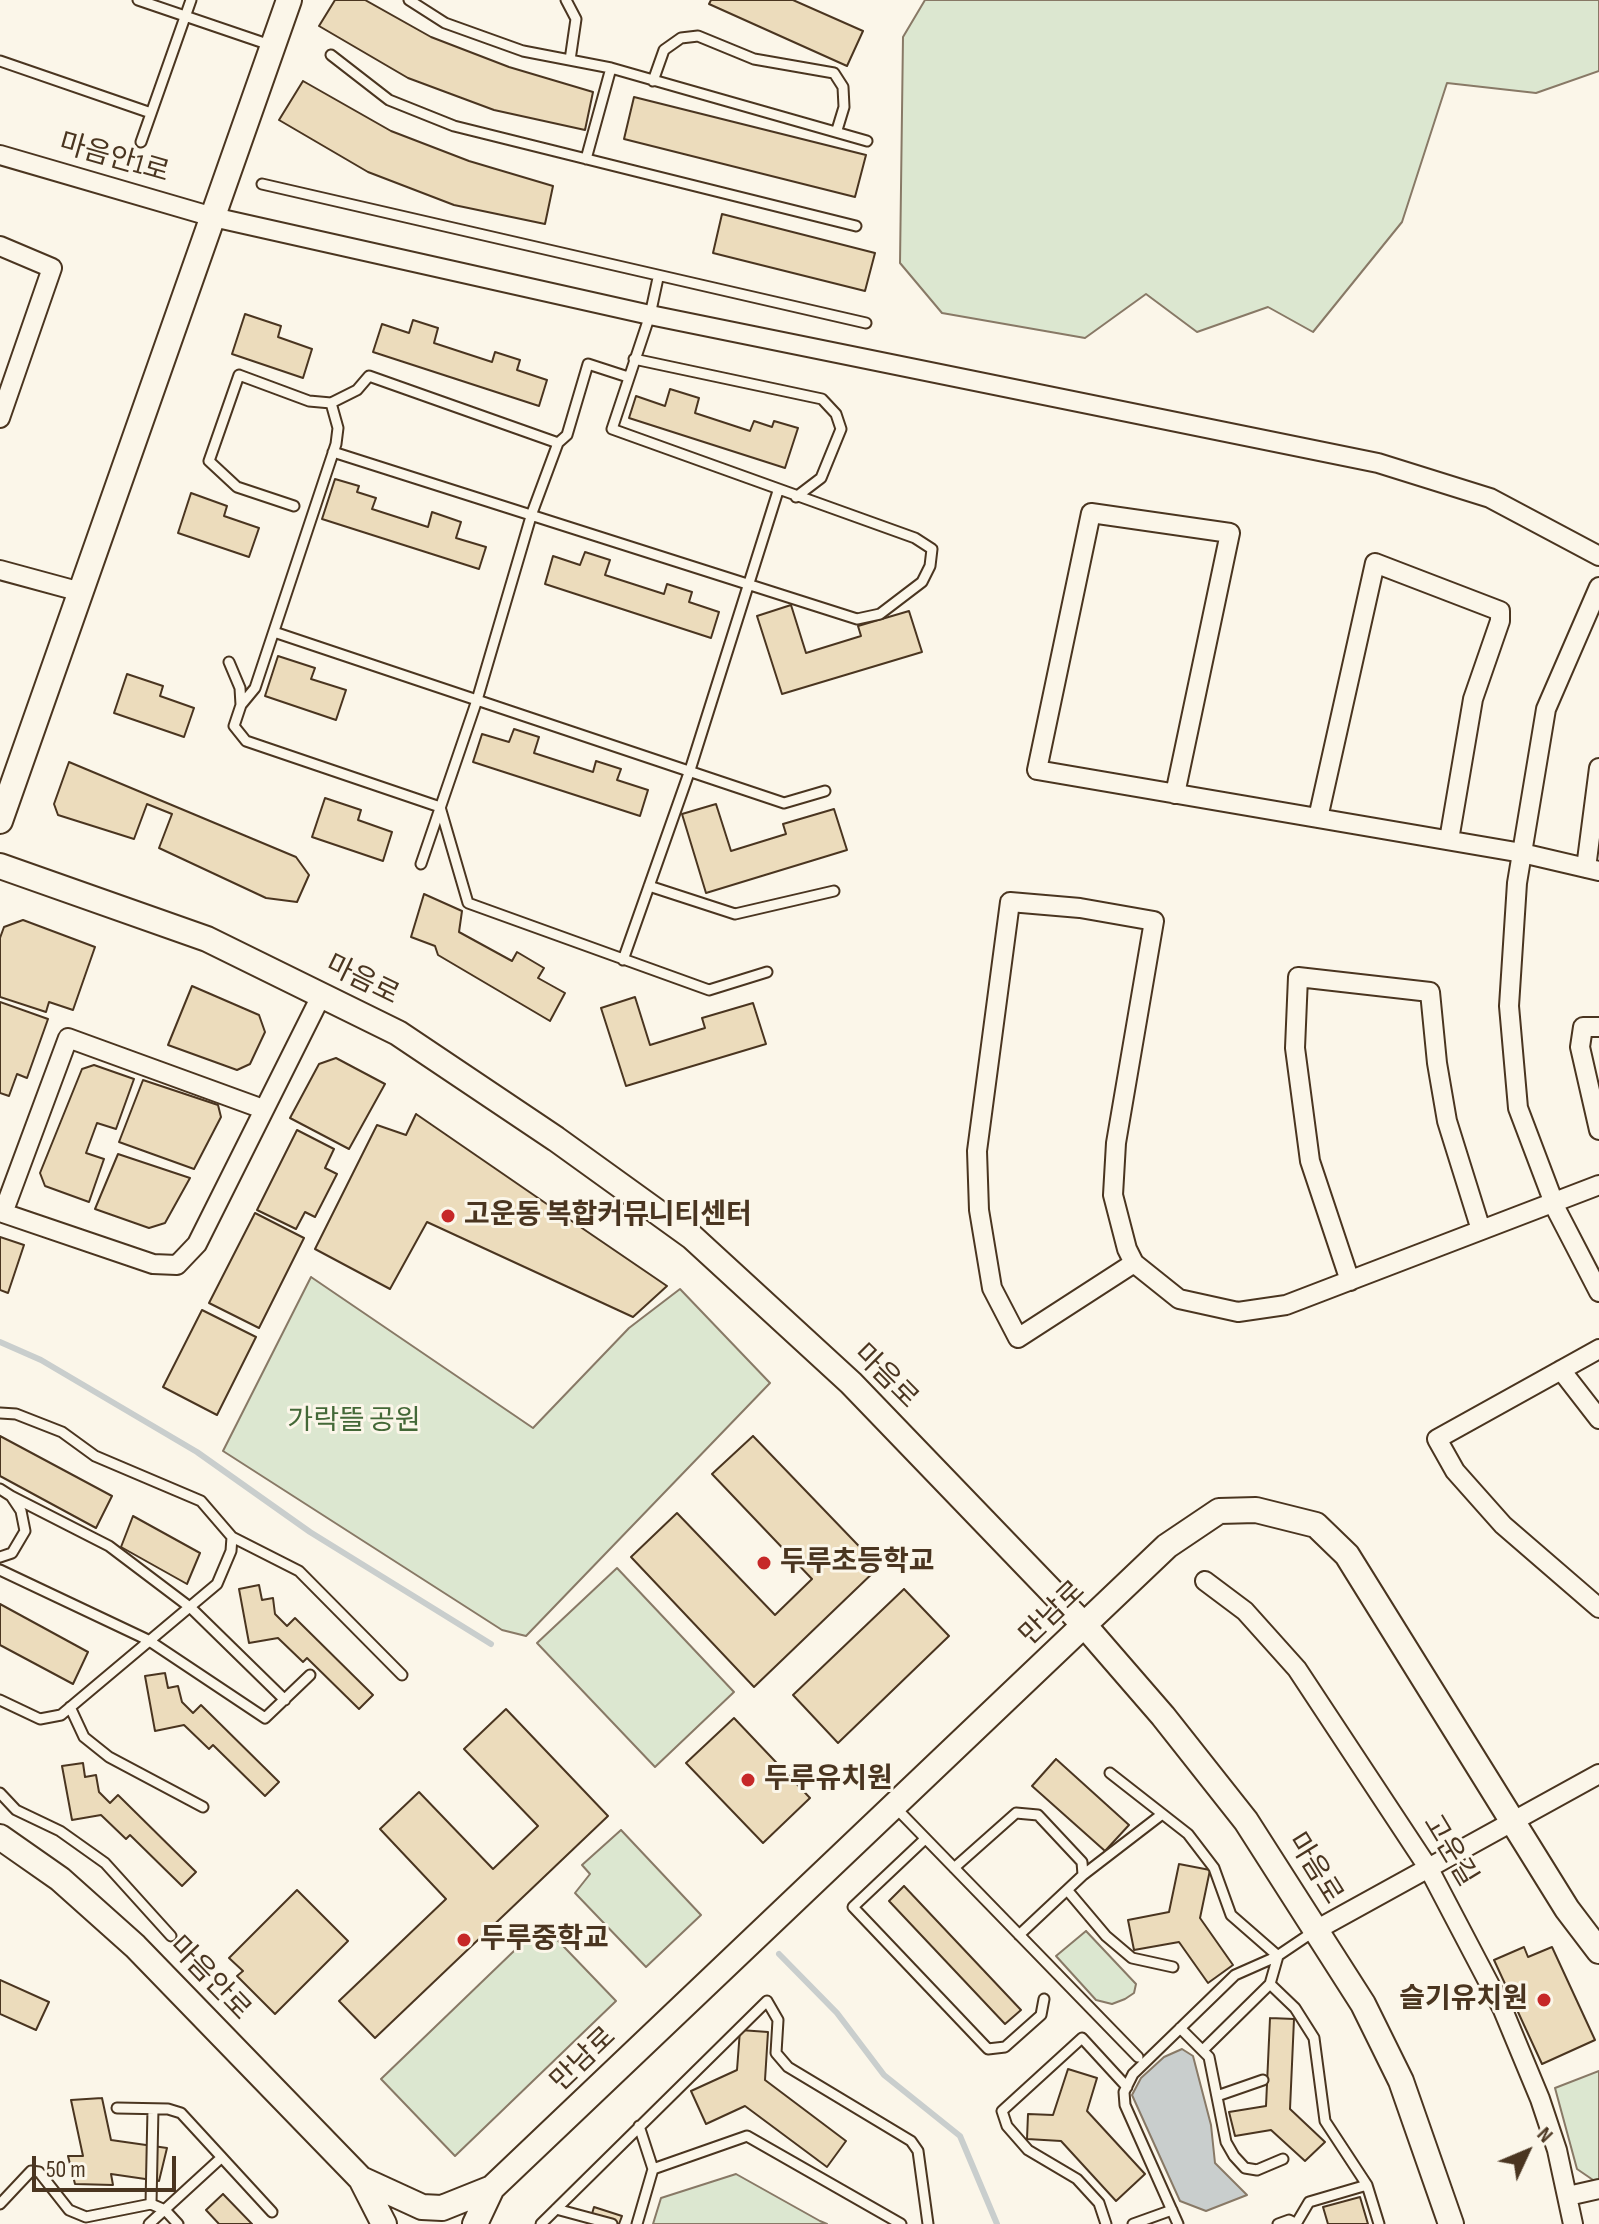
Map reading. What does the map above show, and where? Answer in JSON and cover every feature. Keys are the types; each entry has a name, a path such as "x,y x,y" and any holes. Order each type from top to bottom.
{"street":[{"path":"0,821 289,0"},
{"name":"마음안1로","path":"0,155 213,217 650,315 1378,463 1490,498 1599,556"},
{"path":"0,246 52,268 1,412"},
{"path":"1175,794 1230,533 1091,513 1037,770 1175,794 1449,840 1522,853 1592,869 1599,768"},
{"path":"1318,818 1375,563 1500,611 1500,621 1473,699 1449,840"},
{"path":"0,570 81,592"},
{"path":"1599,587 1546,709 1522,853 1509,1006 1518,1108 1554,1203 1599,1292"},
{"name":"마음로","path":"0,866 207,939 398,1033 556,1139 692,1237 851,1383 1085,1626 1163,1716 1246,1821 1363,2004 1401,2081 1451,2224"},
{"path":"1134,1263 1018,1338 992,1288 979,1210 977,1151 1010,902 1080,908 1154,921 1114,1169 1113,1195 1127,1249 1134,1263 1179,1299 1238,1312 1286,1305 1599,1185"},
{"path":"1350,1281 1310,1161 1295,1048 1298,977 1430,992 1447,1121 1481,1230"},
{"path":"263,1109 68,1038 2,1212 153,1264 177,1265 197,1244 322,994"},
{"path":"1599,1027 1583,1027 1580,1047 1599,1130"},
{"path":"1599,1349 1437,1439 1455,1471 1503,1525 1599,1608"},
{"path":"1561,1370 1599,1419"},
{"name":"만남로","path":"492,2188 1167,1546 1219,1511 1256,1510 1316,1525 1347,1555 1514,1819 1567,1909 1599,1951"},
{"name":"고운길","path":"1205,1581 1245,1611 1297,1669 1429,1869 1503,2010 1540,2099 1573,2224"},
{"path":"1316,1930 1599,1774"},
{"name":"마음안로","path":"0,1837 60,1879 135,1946 361,2179"},
{"path":"361,2179 432,2207 463,2224"},
{"path":"361,2179 384,2224"},
{"path":"398,2224 402,2217 492,2188"},
{"path":"475,2224 492,2188"},
{"path":"1568,2196 1599,2189"}],"lane":[{"path":"138,0 273,46"},
{"path":"141,142 191,0"},
{"path":"409,0 445,23 523,51 611,68 867,141"},
{"path":"566,0 576,19 570,60"},
{"path":"653,81 664,50 681,38 698,36 754,59 834,73 843,87 844,107 837,130"},
{"path":"331,55 389,100 454,126 856,226"},
{"path":"0,61 151,113"},
{"path":"586,159 611,68"},
{"path":"262,184 658,278 866,323"},
{"path":"333,452 857,619 880,614 922,582 930,566 932,549 915,538 612,429 650,315 658,278"},
{"path":"634,359 822,399 836,414 841,429 821,478 796,497"},
{"path":"421,864 477,700 532,513 558,443 567,435 588,364 628,377"},
{"path":"294,506 237,487 219,474 209,461 239,375 309,401 331,403 357,390 369,376 558,443"},
{"path":"331,403 338,428 333,452 255,688 241,705 234,726 246,741 440,807"},
{"path":"623,960 690,770 778,491"},
{"path":"274,632 784,803 825,791"},
{"path":"229,662 240,688 241,705"},
{"path":"440,807 468,903 709,990 767,972"},
{"path":"649,886 735,914 834,891"},
{"path":"0,1413 16,1414 62,1432 95,1456 201,1501 232,1537 299,1571 402,1675"},
{"path":"0,1489 109,1546 191,1608 285,1700"},
{"path":"0,1557 12,1553 25,1531 21,1511 11,1496"},
{"path":"0,1700 40,1719 61,1715 217,1584 231,1551 232,1537"},
{"path":"0,1570 148,1640 265,1718 310,1675"},
{"path":"70,1707 84,1737 109,1757 203,1807"},
{"path":"1110,1773 1188,1834 1214,1868 1231,1915 1278,1956"},
{"path":"0,1793 16,1810 60,1831 105,1863 171,1936"},
{"path":"894,1806 1138,2057"},
{"path":"954,1868 1010,1818 1023,1811 1038,1815 1082,1862 1083,1875"},
{"path":"1019,1935 1083,1875 1161,1815"},
{"path":"925,1839 853,1907 988,2049 1005,2047 1041,2015 1044,1999"},
{"path":"1068,1891 1106,1936 1132,1958 1173,1967"},
{"path":"1261,1968 1316,1930"},
{"path":"1203,2050 1270,1984 1278,1956"},
{"path":"1178,2224 1125,2105 1127,2087 1133,2074 1235,1975 1278,1956"},
{"path":"1270,1984 1295,2008 1314,2038 1325,2121 1367,2185 1379,2224"},
{"path":"541,2224 767,2001 778,2020 776,2053 788,2067 911,2141 918,2151 928,2224"},
{"path":"1180,2028 1209,2057 1226,2142 1245,2168 1257,2170 1283,2159"},
{"path":"1106,2224 1099,2203 1077,2179 1028,2150 1007,2126 1002,2111 1082,2038 1127,2087"},
{"path":"1217,2096 1263,2080"},
{"path":"117,2108 181,2113 272,2212"},
{"path":"151,2204 153,2109"},
{"path":"637,2224 653,2169 639,2126"},
{"path":"653,2169 747,2136 901,2224"},
{"path":"149,2224 221,2158"},
{"path":"0,2204 31,2171 46,2177 49,2187 69,2210 86,2217 121,2213 151,2204 165,2210 178,2224"},
{"path":"1278,2224 1289,2220 1296,2224 1309,2202 1367,2185"},
{"path":"556,2209 612,2224"},
{"path":"1133,2224 1172,2210"}],"green space":[{"path":"925,0 1599,0 1599,71 1536,93 1447,83 1402,222 1313,332 1268,307 1197,332 1146,294 1085,338 942,313 900,263 903,37"},
{"name":"가락뜰 공원","path":"311,1277 533,1428 629,1328 680,1289 770,1383 526,1636 502,1630 223,1451"},
{"path":"617,1568 734,1692 655,1767 537,1643"},
{"path":"621,1830 701,1915 646,1967 575,1893 590,1874 582,1865"},
{"path":"542,1924 616,2001 455,2156 381,2079"},
{"path":"1086,1931 1136,1984 1134,1993 1112,2004 1096,2000 1056,1956"},
{"path":"1599,2071 1599,2181 1596,2182 1577,2169 1555,2088"},
{"path":"736,2174 827,2224 653,2224 661,2198"}],"shaded area":[{"path":"1182,2049 1193,2056 1211,2125 1215,2163 1247,2195 1206,2211 1180,2201 1132,2095 1141,2078 1164,2057"}],"building":[{"path":"335,0 365,0 431,37 509,67 593,92 585,130 494,110 408,78 319,26"},
{"path":"711,0 793,0 863,31 847,66 709,4"},
{"path":"303,81 391,131 469,161 553,186 545,224 454,205 368,172 279,120"},
{"path":"634,97 866,155 855,197 624,139"},
{"path":"722,214 875,253 865,291 713,253"},
{"path":"245,314 281,326 278,337 312,349 303,378 232,354"},
{"path":"413,320 438,328 434,343 492,362 495,352 520,360 517,370 547,380 539,406 373,352 382,324 409,333"},
{"path":"670,389 699,398 695,413 750,431 754,421 772,427 774,421 798,428 785,468 629,418 636,396 665,406"},
{"path":"335,479 359,486 357,492 376,498 372,509 428,527 432,512 461,522 456,538 486,547 479,569 322,519"},
{"path":"191,493 227,506 224,516 259,528 249,557 178,533"},
{"path":"585,552 610,560 605,575 664,594 667,584 692,592 689,602 719,612 711,638 545,584 553,556 580,565"},
{"path":"791,605 806,653 861,636 858,626 909,611 922,652 782,694 757,616"},
{"path":"278,656 315,668 311,679 346,690 336,720 265,696"},
{"path":"127,674 163,686 160,696 194,708 184,737 114,713"},
{"path":"514,729 539,737 534,753 593,772 596,761 621,769 617,780 648,790 640,816 473,762 482,734 509,742"},
{"path":"69,762 296,857 309,875 297,902 266,898 159,848 172,814 147,804 134,839 58,815 54,804"},
{"path":"325,798 361,810 358,820 392,832 383,861 312,837"},
{"path":"716,804 731,851 786,834 783,824 834,809 847,850 706,893 682,814"},
{"path":"424,894 462,911 459,932 512,961 517,952 544,968 538,978 565,993 550,1021 438,955 435,946 411,937"},
{"path":"23,920 95,947 73,1010 49,1002 46,1012 0,997 0,938 4,927"},
{"path":"192,986 259,1015 265,1032 250,1064 237,1070 168,1045"},
{"path":"635,997 650,1045 705,1028 702,1018 753,1003 766,1044 626,1086 601,1008"},
{"path":"0,1002 48,1019 27,1078 17,1074 9,1096 0,1093"},
{"path":"336,1058 385,1084 349,1149 290,1118 319,1064"},
{"path":"94,1065 134,1079 116,1129 97,1123 86,1153 104,1159 89,1202 45,1186 40,1173 82,1069"},
{"path":"143,1080 218,1105 221,1117 194,1169 119,1142"},
{"name":"고운동 복합커뮤니티센터","path":"416,1114 667,1286 633,1317 427,1222 390,1289 315,1249 377,1125 406,1135"},
{"path":"297,1130 334,1149 325,1168 337,1174 315,1217 305,1212 296,1229 257,1210"},
{"path":"118,1154 190,1178 165,1223 149,1228 95,1209"},
{"path":"255,1213 304,1238 259,1328 209,1303"},
{"path":"0,1237 24,1245 8,1293 0,1290"},
{"path":"202,1310 256,1337 217,1415 163,1387"},
{"path":"0,1436 112,1496 96,1528 0,1476"},
{"path":"753,1436 879,1567 754,1687 631,1557 677,1513 775,1615 812,1579 712,1474"},
{"path":"133,1516 200,1553 187,1584 121,1547"},
{"path":"259,1585 262,1600 273,1598 275,1614 287,1626 295,1618 373,1695 359,1709 307,1658 303,1662 278,1638 249,1643 239,1589"},
{"path":"904,1589 949,1636 838,1743 793,1695"},
{"path":"0,1604 88,1652 73,1684 0,1645"},
{"path":"165,1673 168,1688 178,1686 182,1702 193,1713 201,1705 279,1782 265,1796 213,1745 209,1749 184,1725 155,1731 145,1676"},
{"name":"두루중학교","path":"506,1709 608,1816 375,2038 339,2001 446,1899 380,1829 419,1792 493,1869 538,1826 464,1749"},
{"name":"두루유치원","path":"734,1718 810,1798 763,1843 686,1763"},
{"path":"1056,1759 1129,1825 1105,1851 1032,1786"},
{"path":"83,1763 85,1777 96,1775 99,1792 110,1803 118,1795 196,1872 182,1886 130,1835 126,1839 101,1815 72,1820 62,1766"},
{"path":"1179,1864 1210,1870 1200,1918 1233,1965 1208,1983 1179,1942 1134,1950 1128,1920 1169,1912"},
{"path":"904,1886 1021,2010 1005,2024 889,1901"},
{"path":"297,1890 348,1941 275,2014 237,1976 243,1971 229,1958"},
{"name":"슬기유치원","path":"1524,1947 1528,1957 1552,1947 1595,2040 1542,2064 1494,1960"},
{"path":"0,1980 49,2002 36,2030 0,2014"},
{"path":"1270,2018 1294,2019 1290,2109 1325,2142 1305,2161 1271,2130 1235,2136 1229,2112 1266,2106"},
{"path":"740,2030 768,2032 765,2080 846,2141 827,2167 745,2106 706,2124 691,2091 737,2070"},
{"path":"1068,2069 1097,2078 1087,2111 1145,2174 1116,2201 1061,2141 1027,2139 1028,2114 1053,2115"},
{"path":"102,2098 111,2140 167,2148 159,2181 111,2174 113,2185 75,2184 68,2156 83,2156 71,2100"},
{"path":"223,2194 252,2224 219,2224 206,2210"},
{"path":"1360,2197 1368,2224 1328,2224 1323,2207"},
{"path":"594,2207 622,2216 619,2224 589,2224"}],"waterway":[{"path":"0,1342 41,1360 197,1452 310,1532 491,1644"},
{"path":"779,1954 837,2013 884,2075 960,2136 997,2224"}],"place":[{"name":"고운동 복합커뮤니티센터","path":"448,1216"},
{"name":"두루초등학교","path":"764,1563"},
{"name":"두루유치원","path":"748,1780"},
{"name":"두루중학교","path":"464,1940"},
{"name":"슬기유치원","path":"1544,2000"}]}
